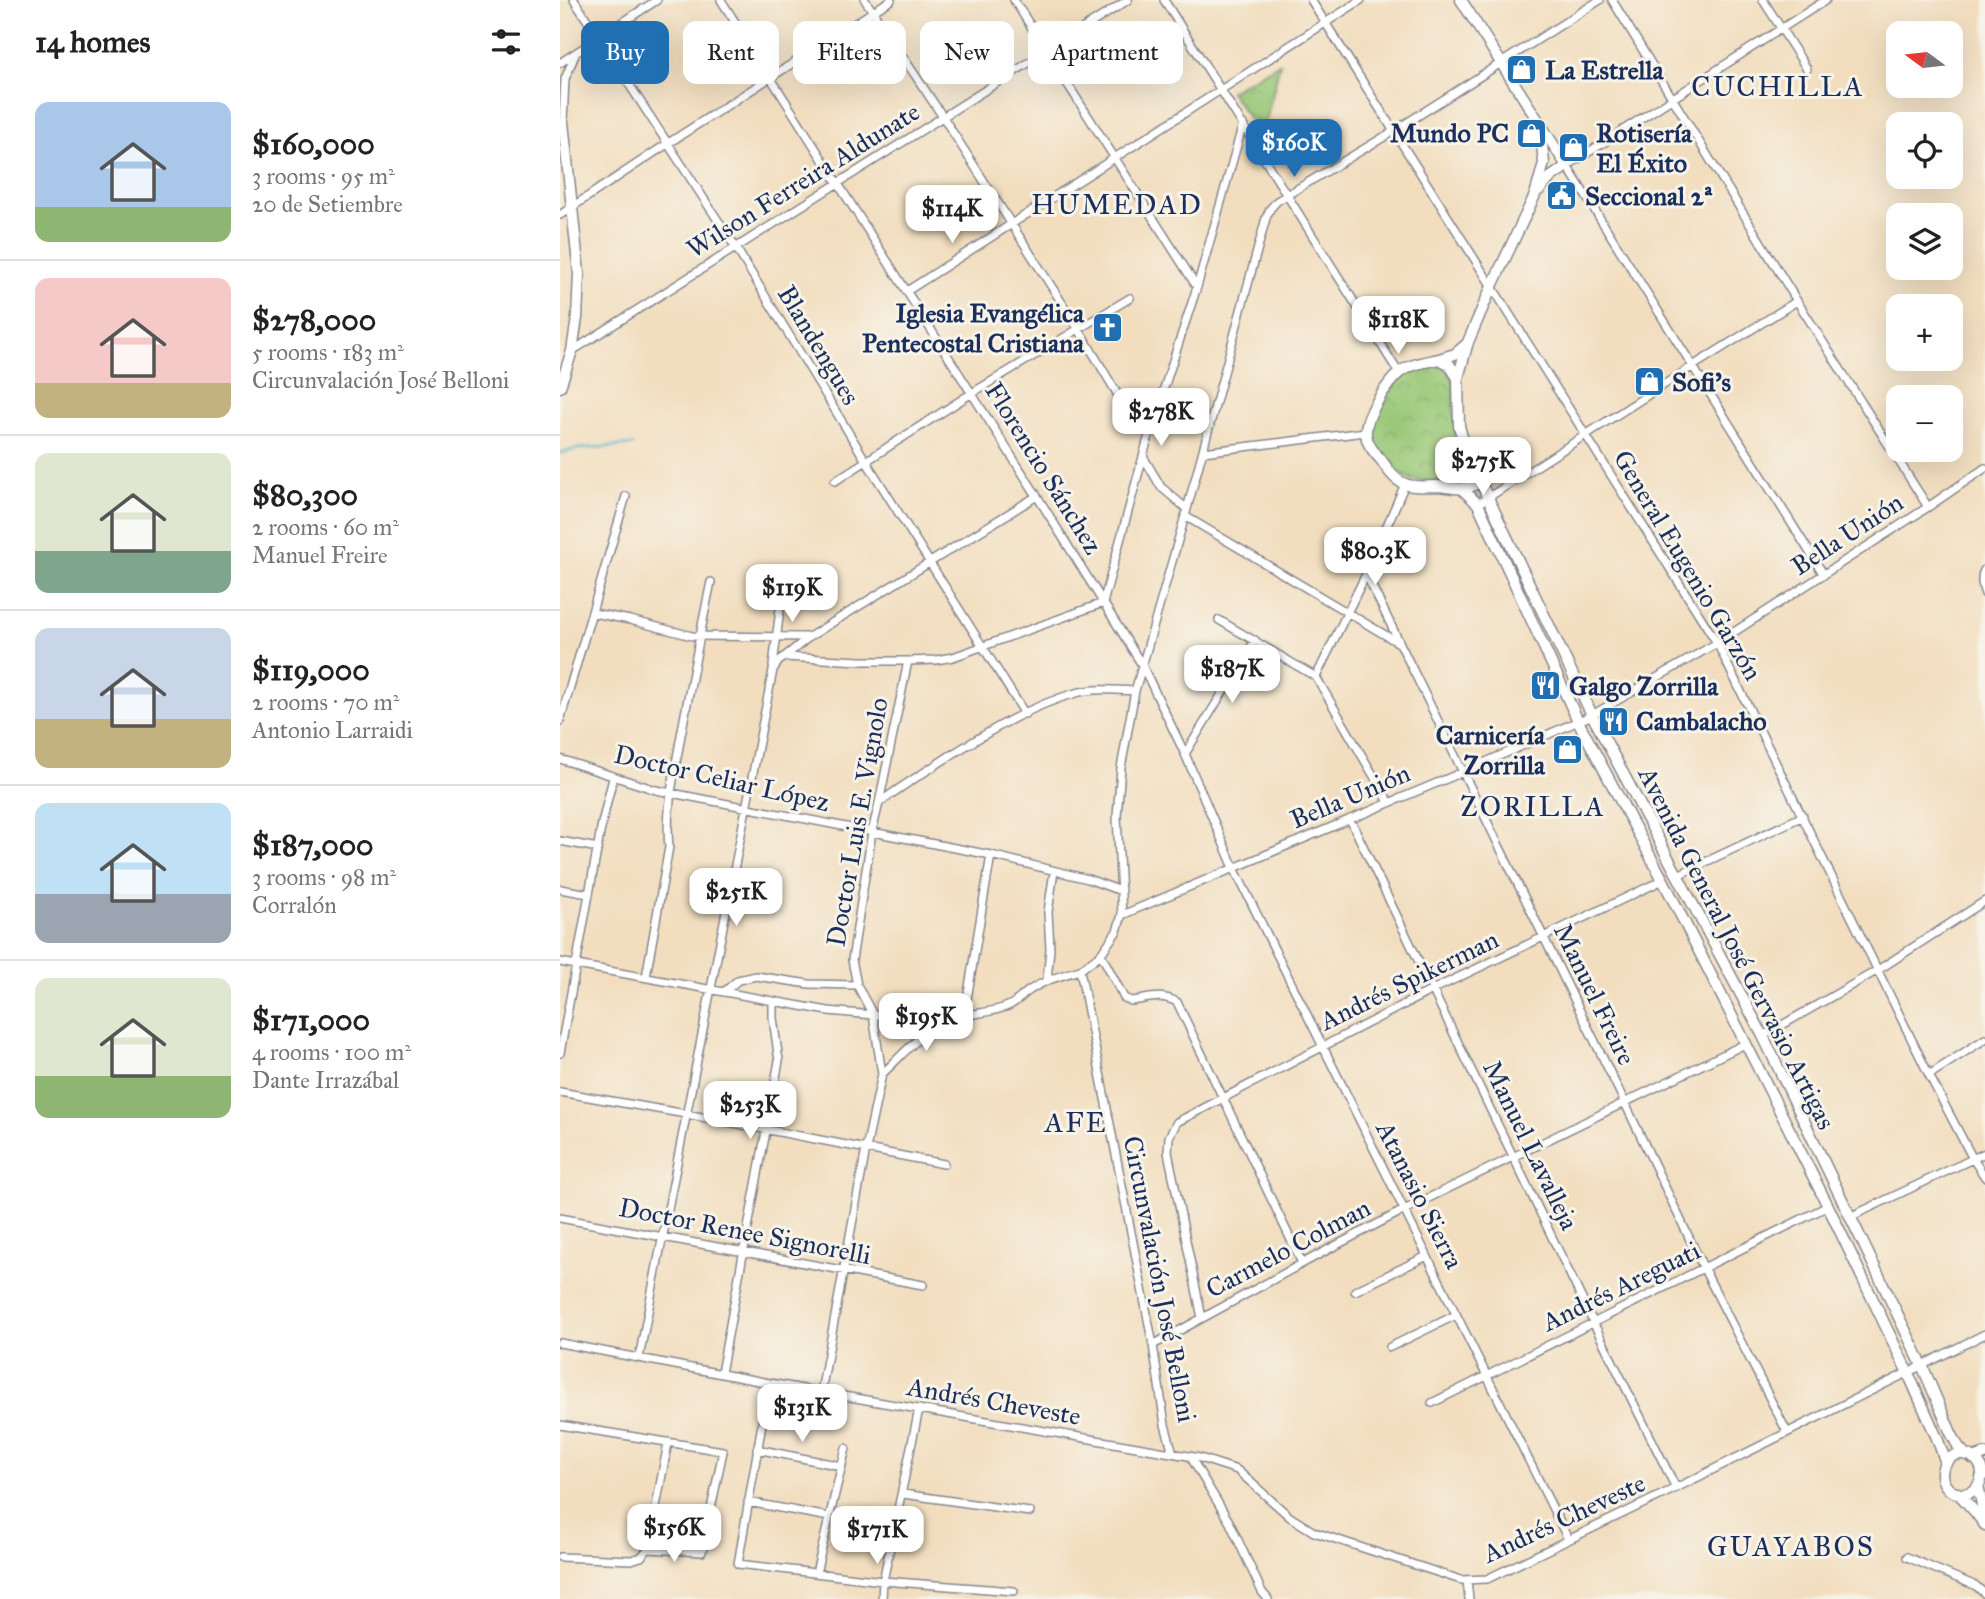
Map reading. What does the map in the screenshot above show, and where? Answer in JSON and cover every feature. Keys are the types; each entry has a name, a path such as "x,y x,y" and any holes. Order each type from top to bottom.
{"main road":[{"path":"1461,0 1567,166 1544,183 1535,195"},
{"path":"560,387 572,351 579,274 561,120"},
{"path":"1535,195 1544,163 1541,127"},
{"name":"Avenida General José Gervasio Artigas","path":"1535,195 1468,342 1458,378 1459,426 1467,454 1592,715 1763,1036 1922,1365 1951,1433 1958,1446 1970,1456"},
{"path":"1468,342 1455,354 1416,364 1399,373 1373,409 1365,432 1371,447 1394,477 1405,484 1462,489 1474,485 1478,476"},
{"path":"1439,359 1449,364 1458,378"},
{"name":"Avenida General José Gervasio Artigas","path":"1462,489 1478,504 1578,722 1663,880 1828,1206 1908,1373 1946,1463"},
{"path":"1981,1479 1973,1491 1958,1493 1950,1490 1942,1475 1951,1457 1958,1454 1985,1454"},
{"path":"1970,1456 1981,1470 1985,1520"},
{"path":"1958,1493 1985,1525"}],"street":[{"name":"Blandengues","path":"575,0 588,21"},
{"path":"624,21 657,0"},
{"name":"Florencio Sánchez","path":"721,0 735,21"},
{"path":"865,0 1078,328 1134,422 1150,431"},
{"path":"779,72 891,0"},
{"path":"1014,0 1028,22"},
{"name":"Wilson Ferreira Aldunate","path":"1095,21 1128,0"},
{"path":"1164,0 1399,373"},
{"name":"General Eugenio Garzón","path":"1311,0 1717,643 1929,1075 1985,1177"},
{"path":"907,291 1361,0"},
{"path":"882,1074 924,1035 938,1026 960,1017 1009,1006 1047,980 1080,970 1101,954 1118,931 1122,915 1117,816 1121,768 1135,691 1270,209 1278,201 1600,0"},
{"path":"1612,0 1797,301 1928,507"},
{"path":"1763,0 1807,69"},
{"path":"1824,575 1567,166 1826,0"},
{"path":"560,64 581,50"},
{"path":"561,120 565,79 575,54"},
{"name":"Wilson Ferreira Aldunate","path":"572,351 1028,63"},
{"name":"Blandengues","path":"628,84 736,248 1025,714"},
{"path":"560,215 760,84"},
{"name":"Florencio Sánchez","path":"775,84 1142,665 1185,754 1234,868"},
{"path":"1068,84 1197,287"},
{"path":"784,657 861,661 936,660 953,657 1103,603 1150,431 1197,287 1243,124"},
{"path":"835,481 972,393 1130,298"},
{"path":"1478,504 1797,301"},
{"path":"1203,452 1365,432"},
{"path":"1144,458 1161,487 1186,513 1397,642"},
{"name":"Bella Unión","path":"1122,915 1592,715 1717,643 1985,468"},
{"path":"1316,677 1366,575 1405,484"},
{"path":"773,670 778,662 809,638 1037,495"},
{"path":"560,721 626,496"},
{"path":"1985,569 1982,583 1985,594"},
{"name":"Manuel Freire","path":"1366,575 1704,1269 1787,1432"},
{"path":"639,1358 773,670 784,576"},
{"path":"646,977 669,847 667,832 671,793 711,582"},
{"path":"593,613 692,636 809,638"},
{"path":"1219,620 1316,677 1389,802"},
{"path":"1185,754 1255,640"},
{"name":"Doctor Luis E. Vignolo","path":"821,1392 882,1074 873,1015 857,985 852,960 872,832 908,661"},
{"path":"880,803 906,783 982,736 1040,706 1076,693 1097,689 1135,691"},
{"name":"Doctor Celiar López","path":"560,760 613,778 671,793 991,855 1088,879 1121,891"},
{"path":"560,1053 613,778"},
{"path":"1678,876 1802,816"},
{"name":"Manuel Lavalleja","path":"1350,819 1676,1488"},
{"path":"560,841 598,848"},
{"path":"960,1017 991,855"},
{"name":"Atanasio Sierra","path":"1234,868 1568,1539"},
{"path":"1047,980 1050,949 1048,912 1054,871"},
{"name":"Andrés Spikerman","path":"1202,1318 1168,1152 1169,1137 1177,1122 1434,989 1663,880"},
{"path":"560,888 589,894"},
{"path":"1763,1036 1878,970 1985,901"},
{"path":"1101,954 1125,998 1131,1001 1156,995 1177,1002 1303,1263"},
{"path":"560,962 828,1011 960,1017"},
{"name":"Circunvalación José Belloni","path":"1080,970 1172,1453"},
{"path":"724,992 738,980 756,976 809,984 857,985"},
{"path":"721,1373 779,1061 773,1001"},
{"path":"1929,1075 1985,1039"},
{"name":"Carmelo Colman","path":"1153,1345 1404,1210 1747,1043"},
{"path":"560,1092 944,1164"},
{"path":"1850,1216 1985,1153"},
{"name":"Andrés Areguati","path":"1432,1403 1828,1206"},
{"name":"Doctor Renee Signorelli","path":"560,1218 923,1285"},
{"path":"1355,1291 1427,1256"},
{"path":"1390,1347 1456,1315"},
{"name":"Andrés Cheveste","path":"560,1343 769,1383 1200,1458 1237,1470 1290,1517 1314,1532 1467,1581 1487,1580 1985,1334"},
{"path":"769,1383 738,1564 883,1581 1014,1591"},
{"path":"882,1599 883,1581 919,1409"},
{"path":"560,1425 723,1451 702,1552 648,1549"},
{"path":"560,1557 631,1560 641,1557 648,1549 668,1443"},
{"path":"816,1573 846,1447"},
{"path":"757,1449 841,1466"},
{"path":"1190,1456 1230,1523 1262,1592 1268,1599"},
{"path":"903,1494 1030,1512"},
{"path":"748,1502 829,1517"},
{"path":"1907,1557 1976,1586 1985,1594"},
{"path":"1467,1581 1469,1599"}],"green space":[{"path":"1280,63 1262,137 1230,91"},
{"path":"1437,366 1446,368 1454,381 1453,408 1456,427 1474,476 1469,484 1411,480 1390,464 1373,440 1373,419 1397,382 1409,372"}],"waterway":[{"path":"560,453 577,449 633,445"}],"place":[{"name":"La Estrella","path":"1522,70"},
{"name":"Mundo PC","path":"1532,133"},
{"name":"Rotisería El Éxito","path":"1573,148"},
{"name":"Seccional 2ª","path":"1562,196"},
{"name":"Iglesia Evangélica Pentecostal Cristiana","path":"1107,328"},
{"name":"Sofi's","path":"1649,382"},
{"name":"Galgo Zorrilla","path":"1546,686"},
{"name":"Cambalacho","path":"1613,721"},
{"name":"Carnicería Zorrilla","path":"1568,750"}],"district":[{"name":"CUCHILLA","path":"1778,86"},
{"name":"HUMEDAD","path":"1117,204"},
{"name":"ZORILLA","path":"1533,806"},
{"name":"AFE","path":"1076,1122"},
{"name":"GUAYABOS","path":"1791,1546"}]}
